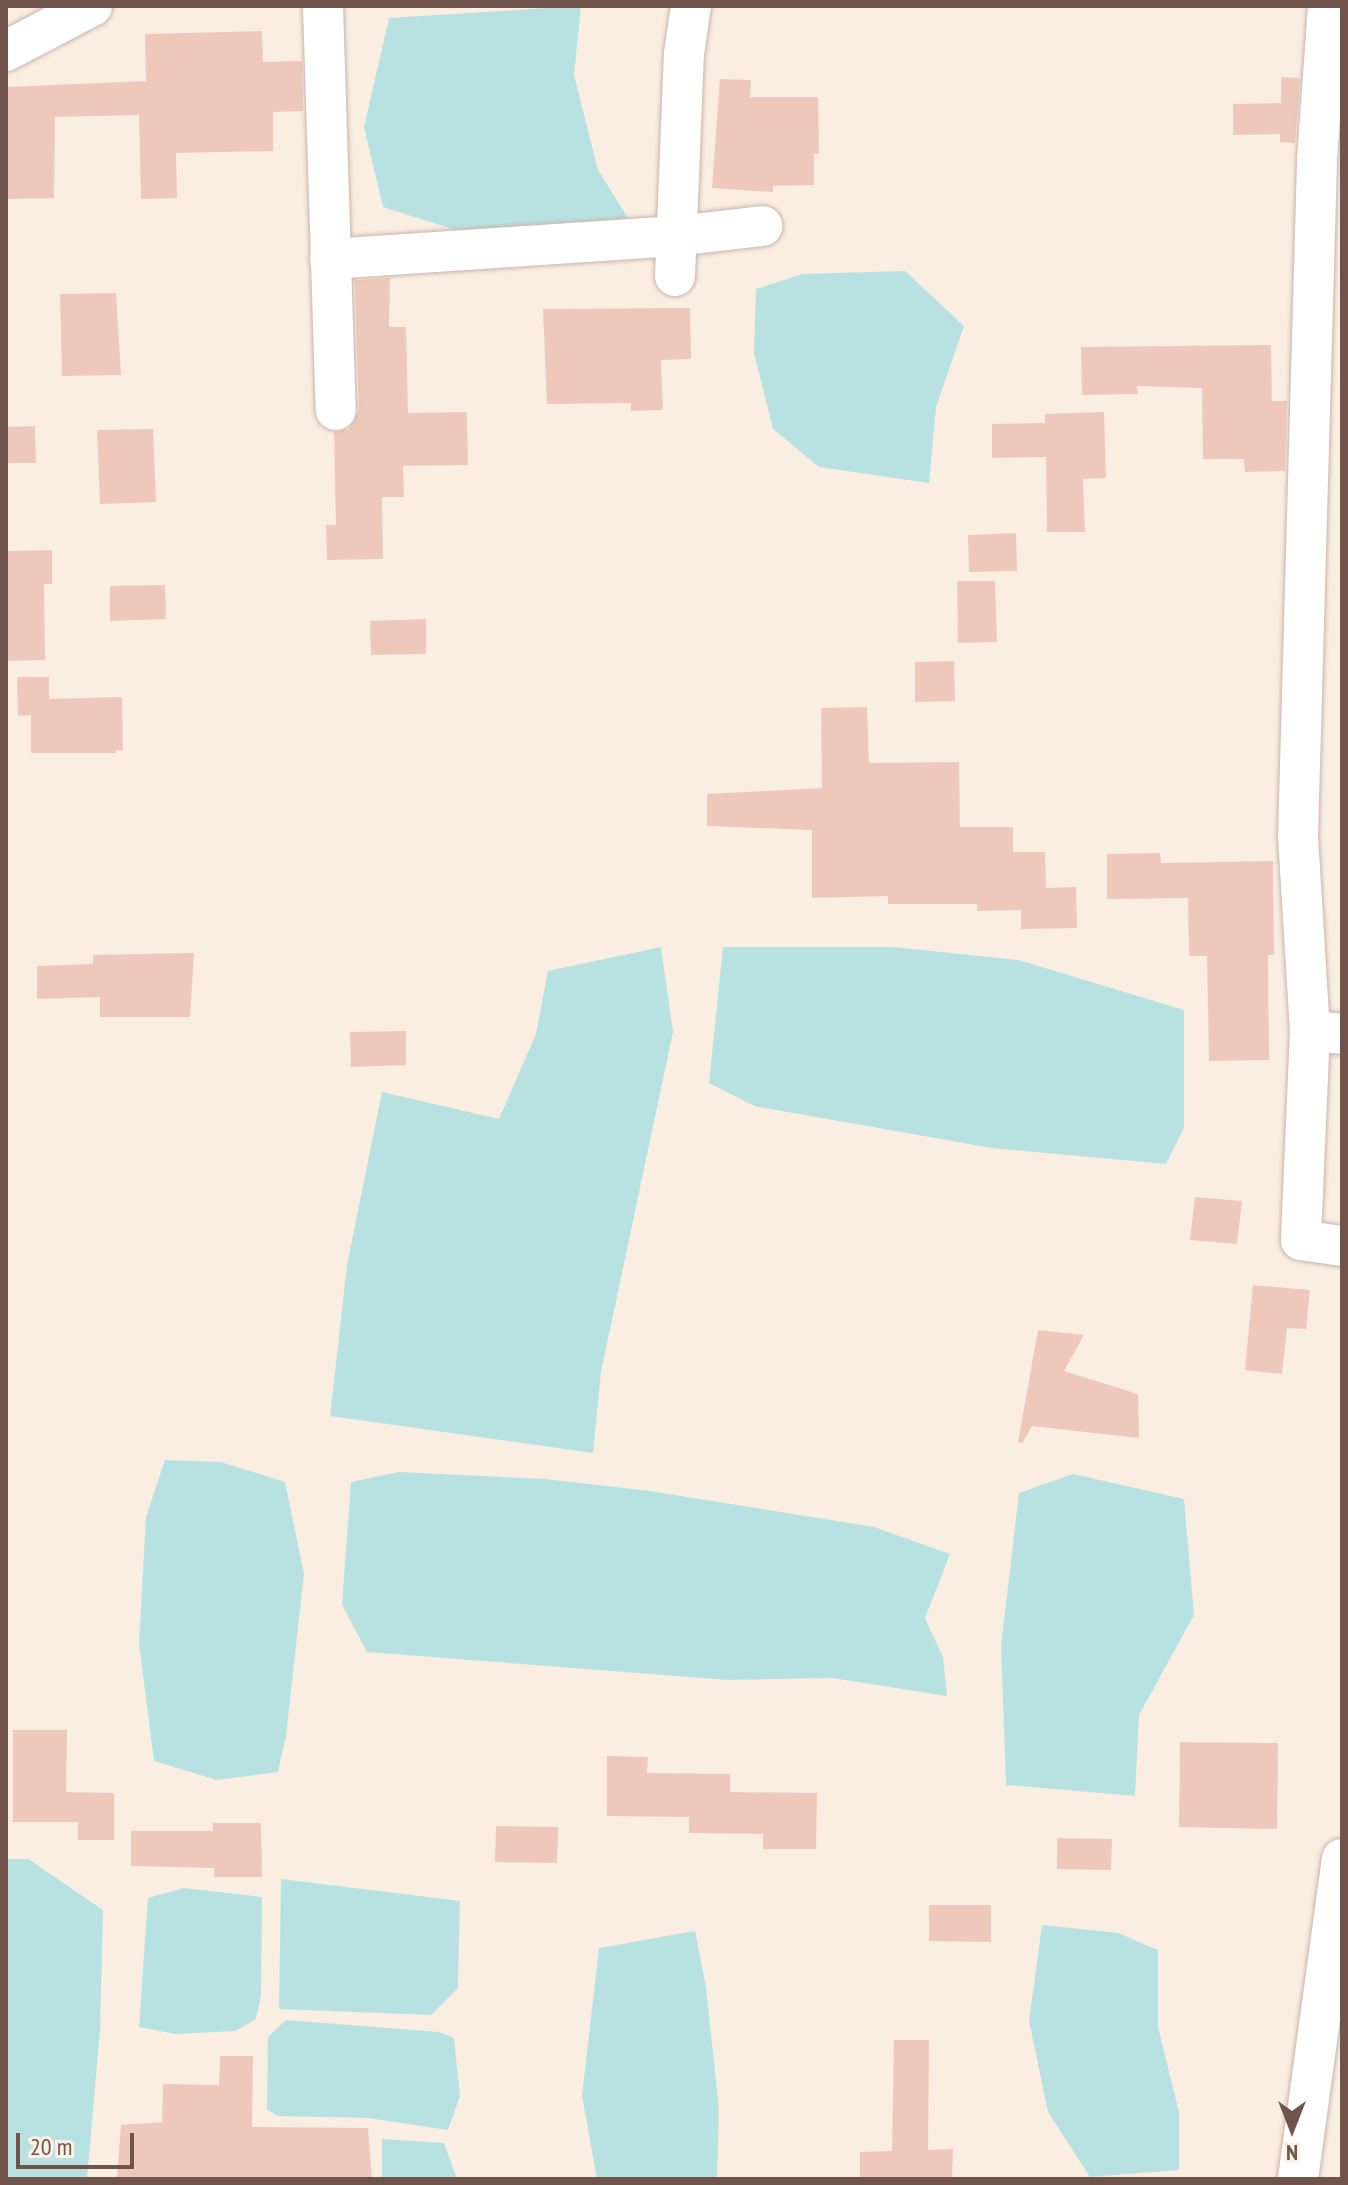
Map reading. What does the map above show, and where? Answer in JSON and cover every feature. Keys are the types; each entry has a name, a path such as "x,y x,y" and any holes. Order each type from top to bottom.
{"street":[{"path":"6,51 92,6"},
{"path":"323,6 336,410"},
{"path":"675,276 684,54 691,6"},
{"path":"1328,6 1317,161 1298,836 1326,1033 1301,1240 1342,1246"},
{"path":"330,259 676,236 762,226"},
{"path":"1298,2179 1342,1859"}],"water":[{"path":"581,6 574,75 598,170 628,218 569,228 459,231 383,207 364,127 389,18"},
{"path":"905,271 964,326 936,407 929,483 819,467 773,429 754,353 756,289 803,274"},
{"path":"661,947 673,1032 601,1372 593,1453 330,1416 347,1265 382,1092 499,1119 536,1034 548,971"},
{"path":"723,947 893,947 1018,960 1184,1010 1184,1128 1166,1164 992,1148 754,1106 709,1083"},
{"path":"165,1460 221,1462 285,1482 304,1574 286,1736 278,1772 217,1780 154,1761 139,1643 146,1517"},
{"path":"399,1472 545,1479 650,1491 874,1527 950,1554 925,1618 943,1657 947,1696 832,1678 728,1680 367,1652 342,1605 351,1482"},
{"path":"1073,1474 1184,1499 1194,1615 1139,1715 1135,1796 1006,1785 1001,1646 1019,1493"},
{"path":"6,1859 28,1859 103,1910 100,2031 87,2179 6,2179"},
{"path":"281,1879 460,1901 458,1988 431,2015 279,2009"},
{"path":"184,1888 262,1897 261,1995 256,2019 236,2031 175,2034 139,2027 148,1898"},
{"path":"1042,1925 1118,1933 1158,1950 1158,2027 1179,2112 1179,2170 1090,2177 1048,2112 1029,2021"},
{"path":"695,1931 706,1987 719,2109 717,2179 597,2179 582,2096 599,1948"},
{"path":"286,2020 439,2032 454,2038 460,2096 448,2130 368,2118 277,2116 267,2109 268,2037"},
{"path":"382,2139 444,2143 457,2179 382,2179"}],"building":[{"path":"262,31 263,62 302,61 303,111 273,112 273,151 176,153 177,198 141,199 139,115 55,117 54,198 6,199 6,87 146,81 145,34"},
{"path":"1281,77 1300,78 1295,143 1280,142 1280,134 1233,135 1233,104 1281,103"},
{"path":"720,79 751,80 750,97 818,97 819,154 814,154 814,185 773,186 773,192 712,188"},
{"path":"390,278 389,327 406,327 408,413 467,412 468,465 403,466 404,497 382,497 383,559 327,560 326,525 336,525 334,432 349,429 359,410 355,280"},
{"path":"116,293 121,375 62,376 60,294"},
{"path":"690,308 691,359 661,360 663,410 631,411 631,403 547,404 543,309"},
{"path":"1271,345 1272,401 1287,401 1285,471 1245,472 1244,459 1203,459 1202,388 1137,386 1138,394 1082,395 1081,347"},
{"path":"1104,412 1106,478 1083,479 1085,532 1047,532 1046,457 992,458 992,424 1045,423 1045,414"},
{"path":"35,426 36,463 6,463 6,427"},
{"path":"153,429 156,502 100,504 97,430"},
{"path":"1016,533 1017,571 969,572 968,535"},
{"path":"52,550 52,584 44,584 45,660 6,661 6,551"},
{"path":"957,581 995,581 997,642 958,643"},
{"path":"165,585 166,619 110,621 110,586"},
{"path":"426,619 426,654 371,655 370,621"},
{"path":"954,661 955,701 915,702 915,662"},
{"path":"17,677 49,677 49,699 122,697 123,750 116,750 116,753 31,753 31,715 18,716"},
{"path":"867,707 869,763 959,762 960,827 1013,827 1013,852 1045,852 1046,888 1076,887 1077,928 1021,929 1021,910 977,911 977,904 888,904 888,896 812,898 812,830 707,826 707,794 822,788 821,708"},
{"path":"1160,853 1161,863 1273,861 1274,955 1268,955 1269,1060 1209,1061 1207,956 1189,956 1188,898 1107,899 1107,854"},
{"path":"194,953 190,1017 100,1017 100,997 37,999 37,966 93,964 93,955"},
{"path":"406,1031 406,1065 351,1067 350,1032"},
{"path":"1195,1197 1242,1201 1237,1244 1190,1240"},
{"path":"1253,1285 1310,1290 1306,1329 1287,1328 1282,1374 1245,1370"},
{"path":"1038,1330 1084,1335 1064,1371 1138,1394 1139,1438 1032,1426 1022,1443 1018,1442"},
{"path":"13,1730 67,1730 66,1792 114,1793 114,1840 78,1840 78,1822 13,1822"},
{"path":"1180,1742 1278,1743 1277,1829 1179,1827"},
{"path":"607,1756 648,1757 647,1773 730,1774 730,1792 817,1793 816,1849 763,1849 763,1834 689,1833 689,1817 607,1816"},
{"path":"213,1823 261,1823 262,1877 214,1877 214,1868 131,1866 131,1831 213,1831"},
{"path":"496,1826 558,1827 557,1863 495,1862"},
{"path":"1057,1838 1112,1839 1111,1870 1057,1869"},
{"path":"929,1905 991,1905 991,1942 929,1941"},
{"path":"894,2040 929,2040 928,2150 953,2149 952,2179 860,2179 860,2152 892,2151"},
{"path":"220,2056 253,2056 252,2127 368,2128 372,2179 117,2179 121,2125 162,2122 163,2084 219,2085"}]}
